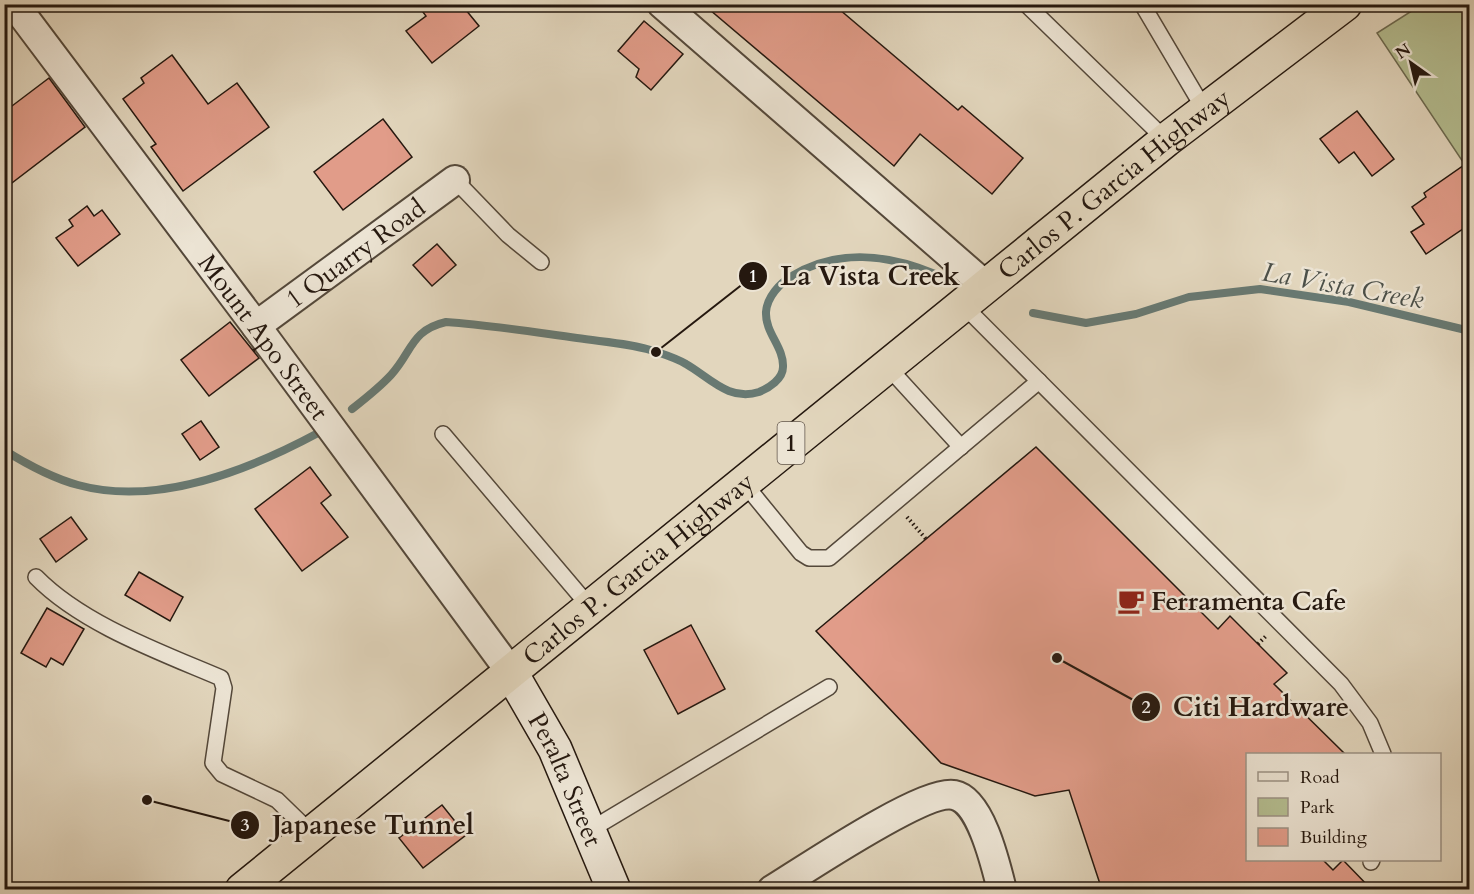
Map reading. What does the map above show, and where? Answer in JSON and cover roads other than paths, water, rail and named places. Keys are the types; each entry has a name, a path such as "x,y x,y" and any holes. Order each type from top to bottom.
{"highway":[{"name":"Carlos P. Garcia Highway","path":"242,890 1204,109 1345,4"}],"street":[{"name":"Mount Apo Street","path":"14,4 256,326 510,671"},
{"path":"662,4 974,295"},
{"name":"1 Quarry Road","path":"256,326 455,180"},
{"name":"Peralta Street","path":"510,671 555,749 614,890"},
{"path":"772,890 902,812 934,797 954,795 968,804 980,822 1002,890"}],"lane":[{"path":"1026,4 1166,140"},
{"path":"1142,4 1204,109"},
{"path":"455,180 508,235 541,262"},
{"path":"974,295 1039,381 1341,684 1370,723 1383,753"},
{"path":"886,366 961,447"},
{"path":"743,482 801,553 819,560 829,558 1039,381"},
{"path":"443,434 589,606"},
{"path":"36,576 56,598 85,615 221,678 224,688 213,763 222,774 276,800 311,833"},
{"path":"590,830 829,687"}],"waterway":[{"name":"La Vista Creek","path":"352,409 391,375 419,336 426,330 446,322 637,347 679,360 729,391 738,394 759,392 775,382 781,375 783,367 781,353 768,327 766,312 772,296 787,279 809,267 827,261 863,257 899,262 935,274"},
{"name":"La Vista Creek","path":"1033,313 1086,323 1136,314 1189,297 1260,289 1349,302 1470,331"},
{"name":"La Vista Creek","path":"4,450 68,482 108,491 140,491 171,488 233,472 318,433"}],"place":[{"name":"La Vista Creek","path":"656,352"},
{"name":"Ferramenta Cafe","path":"1131,601"},
{"name":"Citi Hardware","path":"1057,658"},
{"name":"Japanese Tunnel","path":"147,800"}]}
